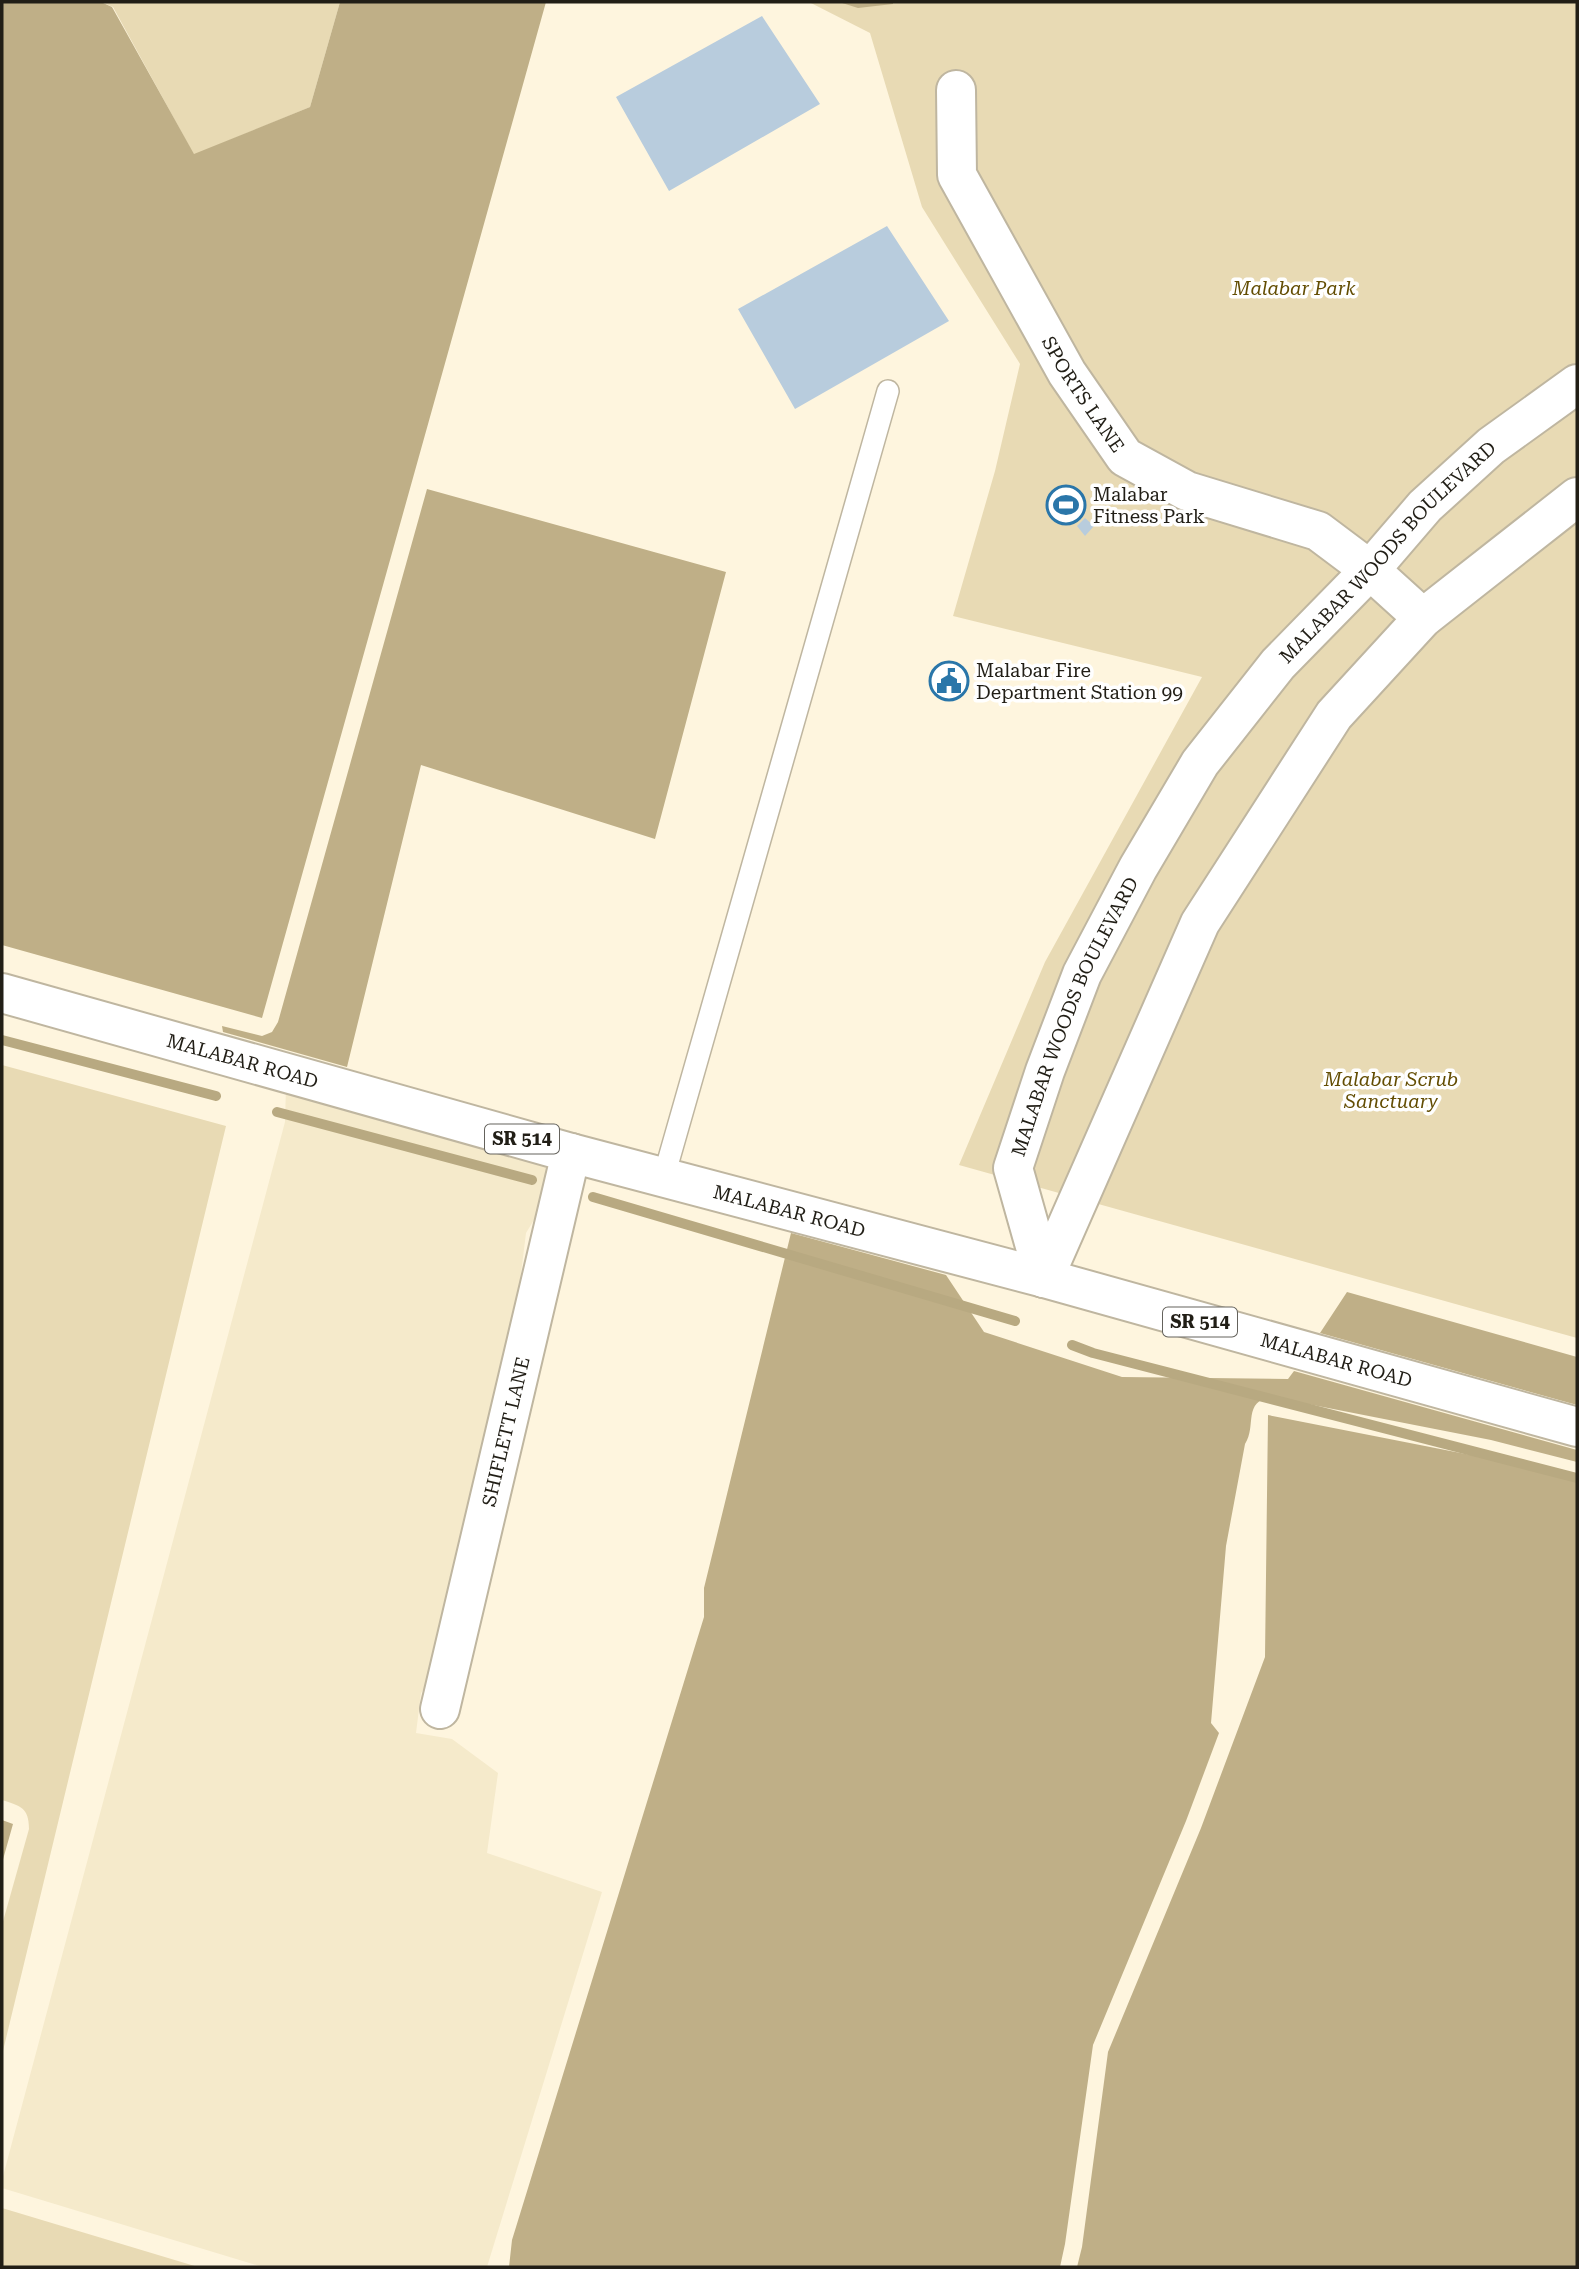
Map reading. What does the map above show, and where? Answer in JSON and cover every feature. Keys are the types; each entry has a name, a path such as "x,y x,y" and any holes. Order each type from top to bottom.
{"street":[{"name":"SPORTS LANE","path":"956,90 957,175 1068,373 1125,457 1187,491 1318,531 1370,570 1423,618"},
{"name":"MALABAR WOODS BOULEVARD","path":"1044,1278 1013,1168 1045,1071 1082,974 1138,868 1200,763 1278,664 1370,570 1425,506 1491,446 1577,384"},
{"path":"1044,1278 1200,923 1334,715 1423,618 1577,497"},
{"name":"MALABAR ROAD","path":"2,993 570,1153 1044,1278 1577,1427"},
{"name":"SHIFLETT LANE","path":"440,1709 570,1153"}],"lane":[{"path":"664,1176 888,391"}],"shaded area":[{"path":"2,2 101,2 112,7 194,154 310,107 340,2 546,2 262,1018 2,945"},
{"path":"839,2 893,2 893,4 858,8"},
{"path":"427,489 726,572 655,839 421,765 347,1067 223,1032 222,1026 262,1036 272,1032 278,1022"},
{"path":"286,1087 533,1155 547,1169 543,1205 526,1233 511,1354 440,1665 421,1693 416,1733 452,1739 498,1773 487,1853 602,1892 487,2267 263,2267 2,2188 285,1122"},
{"path":"791,1233 946,1275 984,1332 1122,1377 1288,1379 1294,1371 1577,1450 1577,1462 1491,1440 1272,1397 1263,1399 1253,1409 1226,1546 1211,1723 1219,1733 1186,1821 1093,2045 1060,2267 509,2267 512,2240 704,1617 704,1588"},
{"path":"1347,1292 1577,1357 1577,1405 1320,1333"},
{"path":"1268,1415 1486,1458 1577,1481 1577,2267 1077,2267 1108,2052 1201,1828 1265,1657"},
{"path":"2,1820 13,1824 2,1863"}],"green space":[{"path":"101,2 340,2 310,107 194,155 113,7"},
{"name":"Malabar Park","path":"809,2 1577,2 1577,1338 959,1165 1045,962 1202,677 953,616 995,471 1020,364 922,207 870,33"},
{"path":"2,1065 226,1126 2,2055 2,1925 29,1822 22,1809 2,1800"},
{"path":"2,2208 198,2267 2,2267"}],"building":[{"path":"762,16 820,104 669,191 616,97"},
{"path":"887,226 949,321 795,409 738,309"},
{"path":"1085,518 1094,526 1085,536 1077,526"}],"waterway":[{"path":"2,1040 216,1096"},
{"path":"277,1112 532,1180"},
{"path":"593,1197 1015,1321"},
{"path":"1072,1345 1093,1353 1577,1478"}],"place":[{"name":"Malabar Fitness Park","path":"1066,505"},
{"name":"Malabar Fire Department Station 99","path":"949,681"}],"park label":[{"name":"Malabar Scrub Sanctuary","path":"1391,1090"}]}
